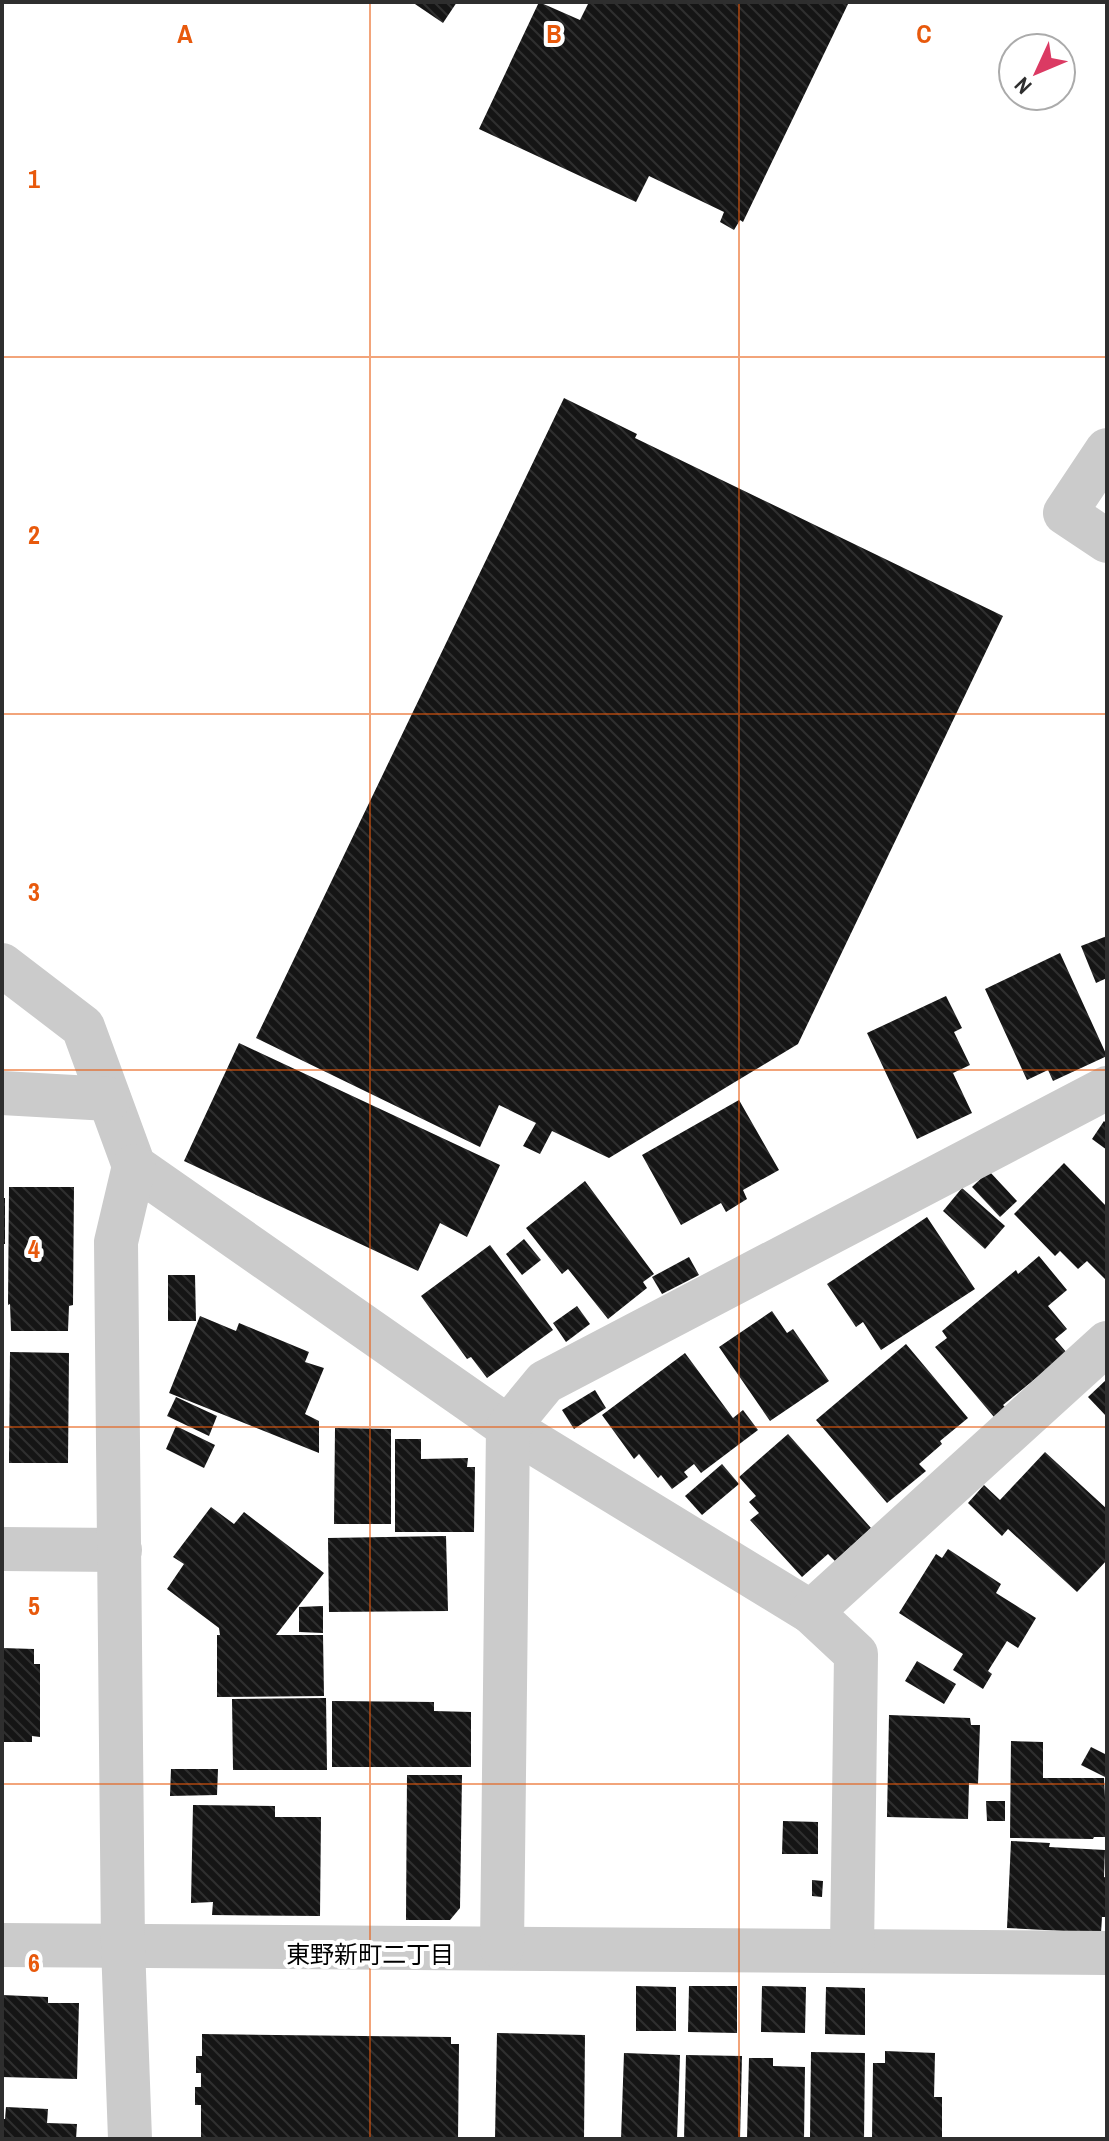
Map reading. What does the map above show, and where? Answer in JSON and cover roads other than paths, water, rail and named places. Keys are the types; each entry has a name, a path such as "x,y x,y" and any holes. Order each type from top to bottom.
{"street":[{"path":"1107,450 1065,513 1107,541"},
{"path":"2,965 83,1027 134,1166 116,1242 123,1945 130,2139"},
{"path":"502,1948 508,1427 545,1382 1107,1088"},
{"path":"2,1093 109,1099"},
{"path":"134,1166 508,1427 811,1612 856,1654 852,1950"},
{"path":"811,1612 1107,1343"},
{"path":"2,1549 120,1550"},
{"path":"2,1945 1107,1953"}],"district":[{"name":"東野新町二丁目","path":"370,1954"}]}
